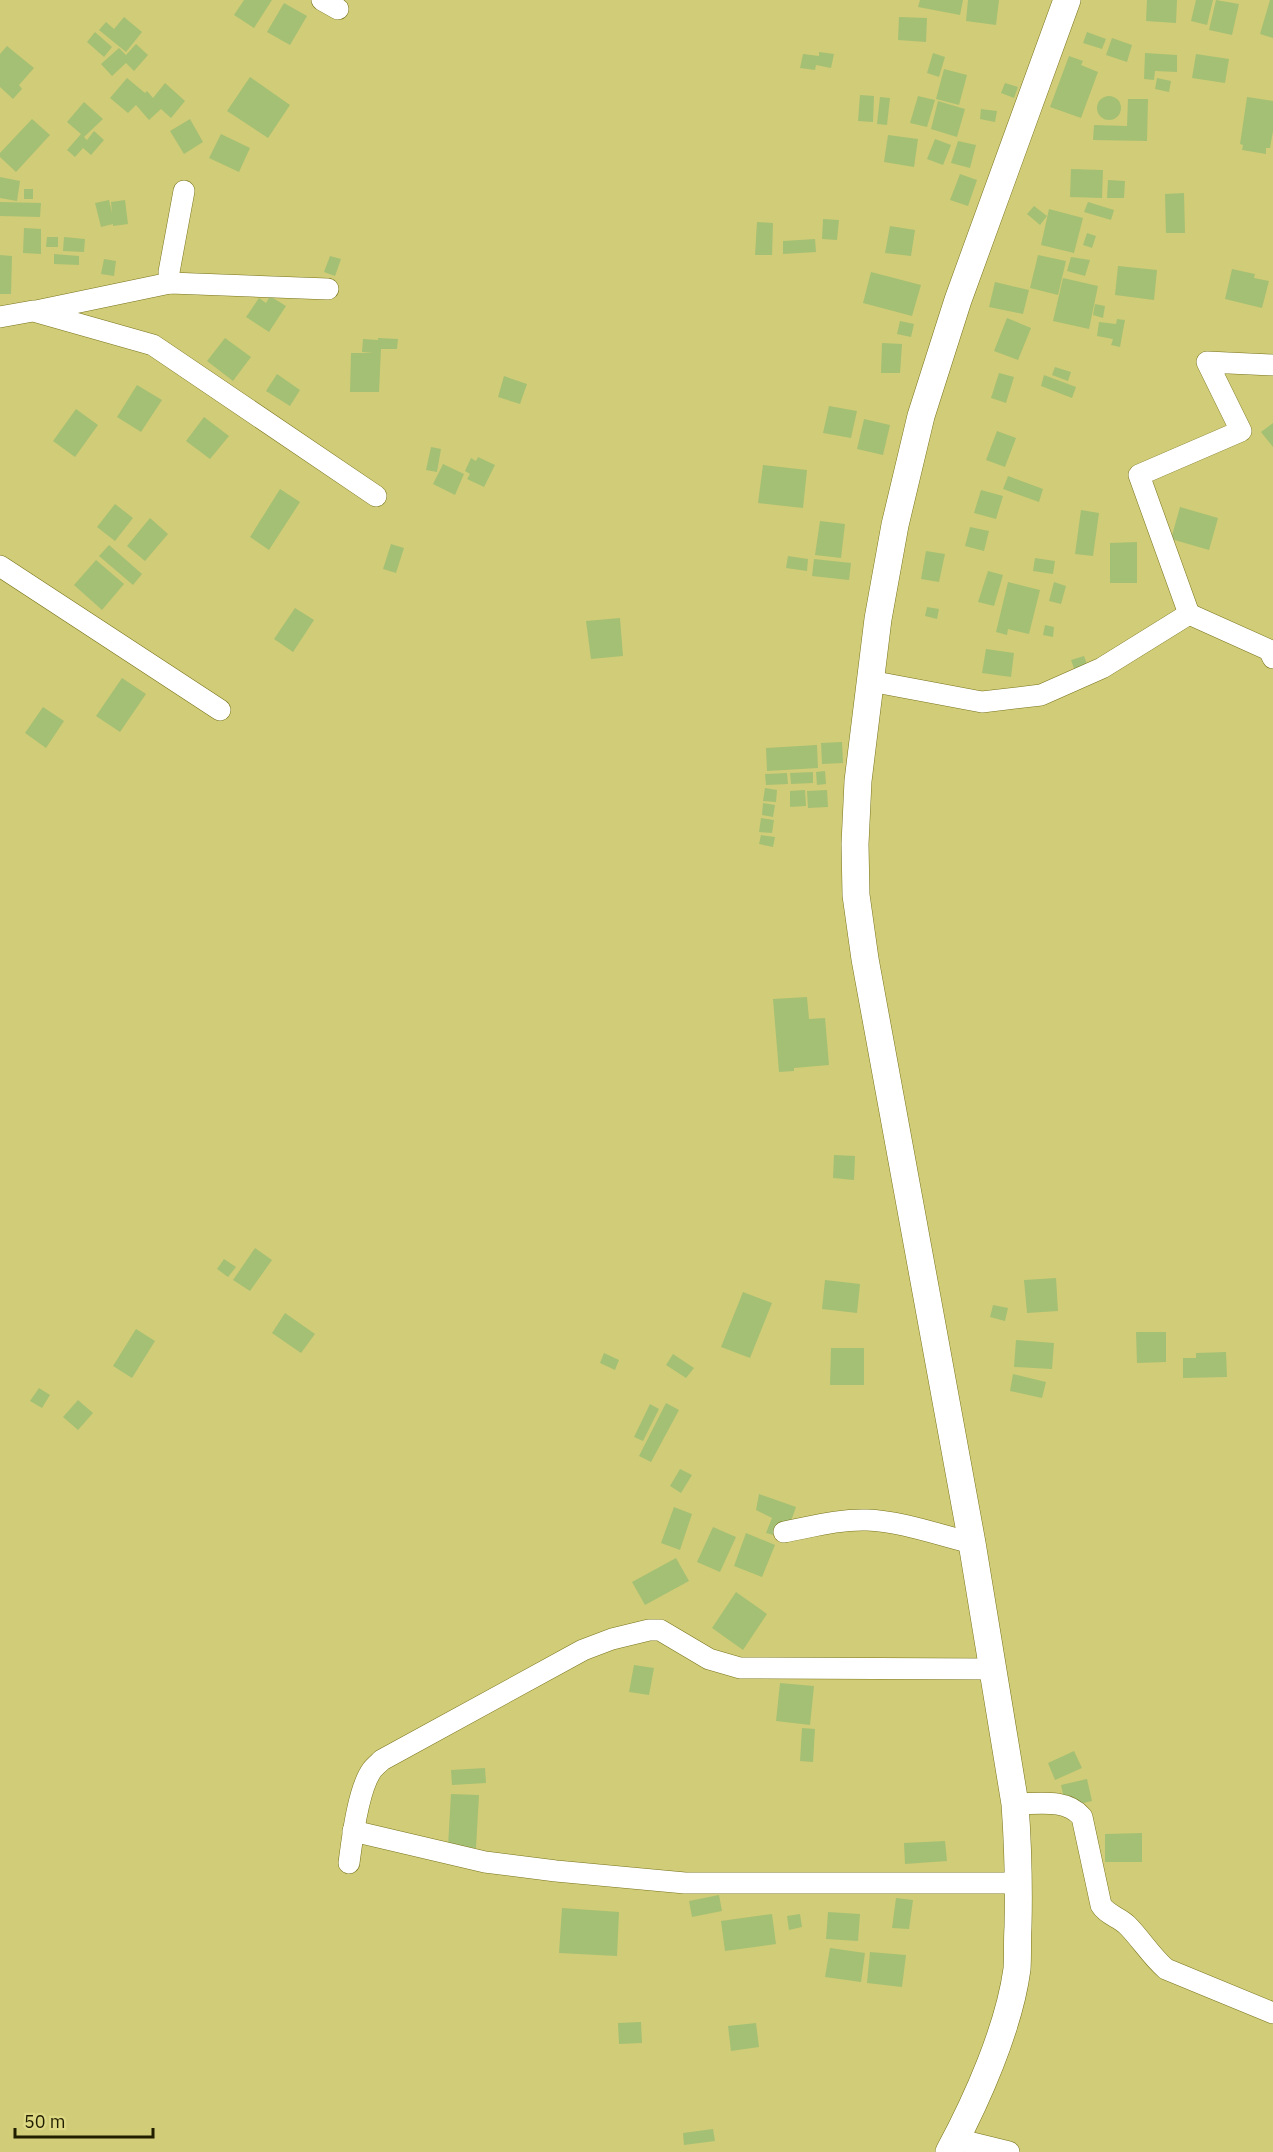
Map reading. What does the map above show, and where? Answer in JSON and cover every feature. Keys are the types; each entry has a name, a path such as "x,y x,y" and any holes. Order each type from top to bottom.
{"main road":[{"path":"952,2146 989,2067 1006,2015 1017,1969 1019,1882 1014,1804 972,1543 865,960 856,896 855,844 858,781 886,567 921,416 958,300 1067,0"}],"street":[{"path":"170,283 169,272 184,191"},
{"path":"0,317 170,283 328,289"},
{"path":"33,311 153,345 376,496"},
{"path":"1273,365 1207,362 1241,431 1139,474 1189,614 1269,650 1273,658"},
{"path":"0,566 220,710"},
{"path":"870,681 982,702 1041,695 1102,668 1189,614"},
{"path":"784,1532 840,1521 867,1520 972,1543"},
{"path":"349,1863 353,1832 366,1782 372,1770 382,1760 583,1650 612,1639 649,1630 660,1630 709,1659 740,1668 992,1669"},
{"path":"1014,1804 1065,1804 1075,1809 1082,1817 1104,1910 1124,1922 1166,1970 1273,2013"},
{"path":"353,1832 485,1862 685,1883 1019,1882"},
{"path":"952,2146 1009,2152"}],"building":[{"path":"244,0 272,0 254,28 234,15"},
{"path":"920,0 963,0 960,15 918,7"},
{"path":"968,0 999,0 996,25 966,21"},
{"path":"1147,0 1177,0 1176,23 1146,21"},
{"path":"1196,0 1213,0 1207,25 1191,21"},
{"path":"1216,0 1239,4 1232,35 1209,30"},
{"path":"1270,0 1273,0 1273,38 1260,34"},
{"path":"284,3 307,16 290,45 267,32"},
{"path":"124,17 142,32 126,52 99,30 106,22 114,29"},
{"path":"899,17 927,18 926,42 898,40"},
{"path":"95,32 112,47 104,57 87,42"},
{"path":"1087,32 1106,39 1102,49 1083,43"},
{"path":"1112,38 1132,45 1127,62 1106,55"},
{"path":"136,44 148,55 134,71 126,63 112,76 101,64 119,48 126,55"},
{"path":"7,46 34,68 19,85 22,89 13,99 0,87 0,54"},
{"path":"819,52 834,54 831,68 816,65 815,70 800,68 803,54 819,56"},
{"path":"933,53 945,57 939,77 927,73"},
{"path":"1145,53 1177,55 1177,72 1155,71 1154,80 1144,79"},
{"path":"1196,54 1229,59 1225,83 1192,78"},
{"path":"1069,56 1083,61 1081,65 1098,72 1081,118 1050,107"},
{"path":"944,69 967,75 959,105 936,99"},
{"path":"250,77 290,105 268,138 227,111"},
{"path":"127,78 145,93 147,91 153,98 165,83 185,101 171,118 161,109 149,120 136,105 128,113 110,98"},
{"path":"1157,78 1171,81 1169,92 1155,89"},
{"path":"1005,83 1018,87 1014,98 1001,93"},
{"path":"860,95 874,96 873,122 858,121"},
{"path":"918,96 935,100 927,127 910,123"},
{"path":"1109,96 1114,97 1120,103 1120,113 1114,119 1109,120 1104,119 1098,113 1097,108 1098,103 1104,97"},
{"path":"880,97 890,98 887,125 877,124"},
{"path":"1247,97 1273,101 1273,131 1270,148 1266,148 1266,154 1242,150 1243,145 1240,144"},
{"path":"1128,99 1148,99 1147,141 1093,140 1094,125 1127,126"},
{"path":"938,101 965,109 957,137 931,129"},
{"path":"84,102 103,119 84,137 87,140 94,131 104,140 91,155 83,148 75,157 67,150 81,134 67,122"},
{"path":"981,109 997,111 995,122 980,119"},
{"path":"32,119 50,135 16,172 0,157 0,153"},
{"path":"190,119 203,142 184,154 170,131"},
{"path":"221,134 250,148 239,172 209,158"},
{"path":"888,135 918,139 914,167 884,162"},
{"path":"935,139 951,145 943,165 927,159"},
{"path":"958,141 976,145 970,168 951,163"},
{"path":"1071,169 1103,170 1102,198 1070,197"},
{"path":"960,174 977,180 968,206 950,200"},
{"path":"0,177 20,181 17,201 0,198"},
{"path":"1108,180 1125,181 1124,198 1107,198"},
{"path":"24,189 33,189 33,199 24,199"},
{"path":"1184,193 1185,233 1166,233 1165,194"},
{"path":"109,200 112,213 111,202 125,200 128,224 101,227 95,203"},
{"path":"0,202 41,203 40,217 0,216"},
{"path":"1088,202 1114,210 1111,220 1084,212"},
{"path":"1034,206 1047,216 1040,225 1027,214"},
{"path":"1049,209 1083,218 1074,253 1041,245"},
{"path":"823,219 839,220 837,240 822,239"},
{"path":"757,222 773,223 772,255 755,255"},
{"path":"890,226 915,230 911,256 885,253"},
{"path":"24,228 41,229 41,254 23,253"},
{"path":"1087,233 1096,236 1092,248 1083,245"},
{"path":"47,237 58,237 58,247 46,247"},
{"path":"64,237 85,239 84,252 63,251"},
{"path":"815,239 816,252 783,254 783,241"},
{"path":"54,254 79,256 79,265 54,264"},
{"path":"0,255 12,256 11,294 0,294"},
{"path":"1038,255 1066,261 1058,295 1030,288"},
{"path":"330,256 341,259 335,276 324,272"},
{"path":"1071,257 1090,260 1085,276 1067,271"},
{"path":"104,259 116,261 114,276 101,274"},
{"path":"1118,266 1157,270 1154,300 1115,295"},
{"path":"1232,269 1255,274 1254,278 1269,281 1262,308 1225,299"},
{"path":"871,272 921,285 912,316 863,303"},
{"path":"1063,278 1098,286 1089,329 1053,321"},
{"path":"995,282 1029,290 1023,314 989,307"},
{"path":"270,296 286,306 269,332 246,317 259,298 266,303"},
{"path":"1095,304 1105,306 1103,318 1093,315"},
{"path":"1007,318 1031,328 1018,360 994,351"},
{"path":"1117,319 1125,320 1120,347 1111,345 1113,339 1097,336 1099,322 1116,324"},
{"path":"900,321 914,324 911,337 897,334"},
{"path":"225,338 251,357 233,381 207,361"},
{"path":"378,338 398,339 397,349 381,349 379,392 350,392 351,353 373,353 362,352 363,339 378,340"},
{"path":"882,343 902,344 900,373 881,373"},
{"path":"1055,367 1071,372 1068,381 1052,375"},
{"path":"999,373 1014,377 1006,403 991,398"},
{"path":"277,374 300,390 290,406 266,391"},
{"path":"1044,375 1076,387 1072,398 1041,386"},
{"path":"504,376 527,384 520,404 498,397"},
{"path":"137,385 162,400 141,432 117,417"},
{"path":"829,406 857,411 851,438 823,433"},
{"path":"76,409 98,425 75,457 53,441"},
{"path":"204,417 229,436 210,459 186,441"},
{"path":"864,419 890,425 883,455 857,449"},
{"path":"1273,423 1273,447 1261,432"},
{"path":"997,431 1016,438 1005,467 986,460"},
{"path":"431,447 441,449 437,472 426,470"},
{"path":"478,457 495,465 484,487 467,479 470,474 465,471 471,458 476,461"},
{"path":"443,464 464,474 455,495 433,484"},
{"path":"763,465 807,470 803,508 758,503"},
{"path":"1008,476 1043,489 1039,502 1003,489"},
{"path":"280,489 300,502 269,550 250,537"},
{"path":"981,490 1003,496 996,519 974,513"},
{"path":"115,504 133,518 115,541 97,527"},
{"path":"1180,507 1218,518 1209,550 1171,539"},
{"path":"1081,510 1099,513 1093,556 1075,554"},
{"path":"150,518 168,534 145,561 127,546"},
{"path":"820,521 845,524 841,558 815,555"},
{"path":"970,527 989,531 984,551 965,546"},
{"path":"1137,542 1137,583 1110,583 1110,543"},
{"path":"391,544 404,548 396,573 383,569"},
{"path":"109,545 142,574 133,585 99,556"},
{"path":"926,551 945,554 939,582 921,579"},
{"path":"788,556 808,559 807,571 786,568"},
{"path":"1035,558 1055,561 1053,574 1033,571"},
{"path":"814,559 851,563 849,580 812,576"},
{"path":"96,560 124,584 102,610 74,585"},
{"path":"988,571 1003,575 994,606 978,602"},
{"path":"1008,582 1040,590 1029,634 1008,629 1007,635 996,632"},
{"path":"1054,582 1066,586 1061,604 1049,601"},
{"path":"927,607 939,609 937,619 925,616"},
{"path":"295,608 314,620 293,652 274,639"},
{"path":"620,618 623,656 591,659 586,621"},
{"path":"1045,625 1054,627 1053,637 1043,635"},
{"path":"986,649 1014,653 1011,677 982,673"},
{"path":"1084,656 1089,670 1076,674 1071,660"},
{"path":"122,678 146,694 120,732 96,716"},
{"path":"43,707 64,721 46,748 25,733"},
{"path":"842,742 843,763 822,764 821,743"},
{"path":"817,745 818,768 767,771 766,748"},
{"path":"825,771 826,784 817,785 816,772"},
{"path":"813,772 813,783 791,784 790,773"},
{"path":"787,773 788,784 766,785 765,774"},
{"path":"765,788 777,790 776,802 763,801"},
{"path":"805,790 806,806 790,807 790,791"},
{"path":"827,790 828,807 808,808 807,791"},
{"path":"763,803 775,805 773,817 762,815"},
{"path":"761,818 774,820 772,833 759,832"},
{"path":"761,835 775,837 773,847 759,844"},
{"path":"807,997 809,1019 825,1018 829,1065 794,1068 794,1071 779,1072 773,999"},
{"path":"834,1155 855,1156 854,1180 833,1178"},
{"path":"255,1248 272,1260 250,1291 233,1280"},
{"path":"224,1259 236,1267 228,1277 217,1269"},
{"path":"1056,1278 1058,1311 1027,1313 1024,1280"},
{"path":"825,1280 860,1284 857,1313 822,1309"},
{"path":"743,1292 772,1303 750,1358 721,1347"},
{"path":"993,1305 1008,1308 1005,1321 990,1317"},
{"path":"285,1313 315,1334 301,1353 272,1333"},
{"path":"136,1329 155,1341 132,1378 113,1366"},
{"path":"1136,1332 1166,1332 1166,1362 1137,1363"},
{"path":"1016,1340 1054,1343 1052,1369 1014,1367"},
{"path":"831,1348 864,1348 864,1385 830,1385"},
{"path":"1226,1352 1227,1377 1183,1378 1183,1358 1196,1358 1196,1353"},
{"path":"604,1353 619,1360 615,1370 600,1363"},
{"path":"673,1354 694,1368 686,1378 666,1365"},
{"path":"1013,1374 1046,1382 1042,1398 1010,1391"},
{"path":"39,1388 50,1395 42,1408 30,1401"},
{"path":"78,1400 93,1413 78,1430 63,1417"},
{"path":"666,1403 679,1410 651,1462 639,1456"},
{"path":"650,1404 659,1409 643,1441 634,1437"},
{"path":"680,1469 692,1475 681,1493 670,1486"},
{"path":"759,1494 796,1507 785,1538 766,1533 772,1518 756,1510"},
{"path":"674,1507 692,1514 680,1550 661,1543"},
{"path":"713,1527 736,1537 720,1572 697,1562"},
{"path":"746,1533 775,1545 762,1577 734,1566"},
{"path":"676,1558 689,1581 645,1605 632,1582"},
{"path":"736,1592 767,1614 743,1650 712,1628"},
{"path":"634,1665 654,1668 649,1695 629,1692"},
{"path":"780,1683 814,1686 810,1725 776,1721"},
{"path":"802,1728 815,1729 813,1762 800,1761"},
{"path":"1074,1751 1082,1768 1055,1780 1048,1763"},
{"path":"485,1768 486,1783 452,1785 451,1770"},
{"path":"1087,1779 1092,1801 1066,1807 1061,1785"},
{"path":"451,1794 479,1795 476,1848 448,1846"},
{"path":"1142,1833 1142,1862 1105,1862 1105,1834"},
{"path":"945,1841 947,1861 905,1864 904,1843"},
{"path":"719,1895 722,1911 692,1917 689,1901"},
{"path":"896,1898 913,1900 909,1929 892,1928"},
{"path":"562,1908 619,1912 617,1956 559,1953"},
{"path":"828,1912 860,1914 858,1941 826,1939"},
{"path":"772,1914 776,1944 725,1951 721,1921"},
{"path":"800,1914 802,1927 789,1930 787,1916"},
{"path":"830,1948 865,1953 861,1982 825,1977"},
{"path":"870,1952 906,1955 902,1987 867,1983"},
{"path":"641,2022 642,2043 619,2044 618,2023"},
{"path":"756,2023 759,2047 731,2051 728,2026"},
{"path":"713,2129 715,2141 684,2145 683,2133"}]}
